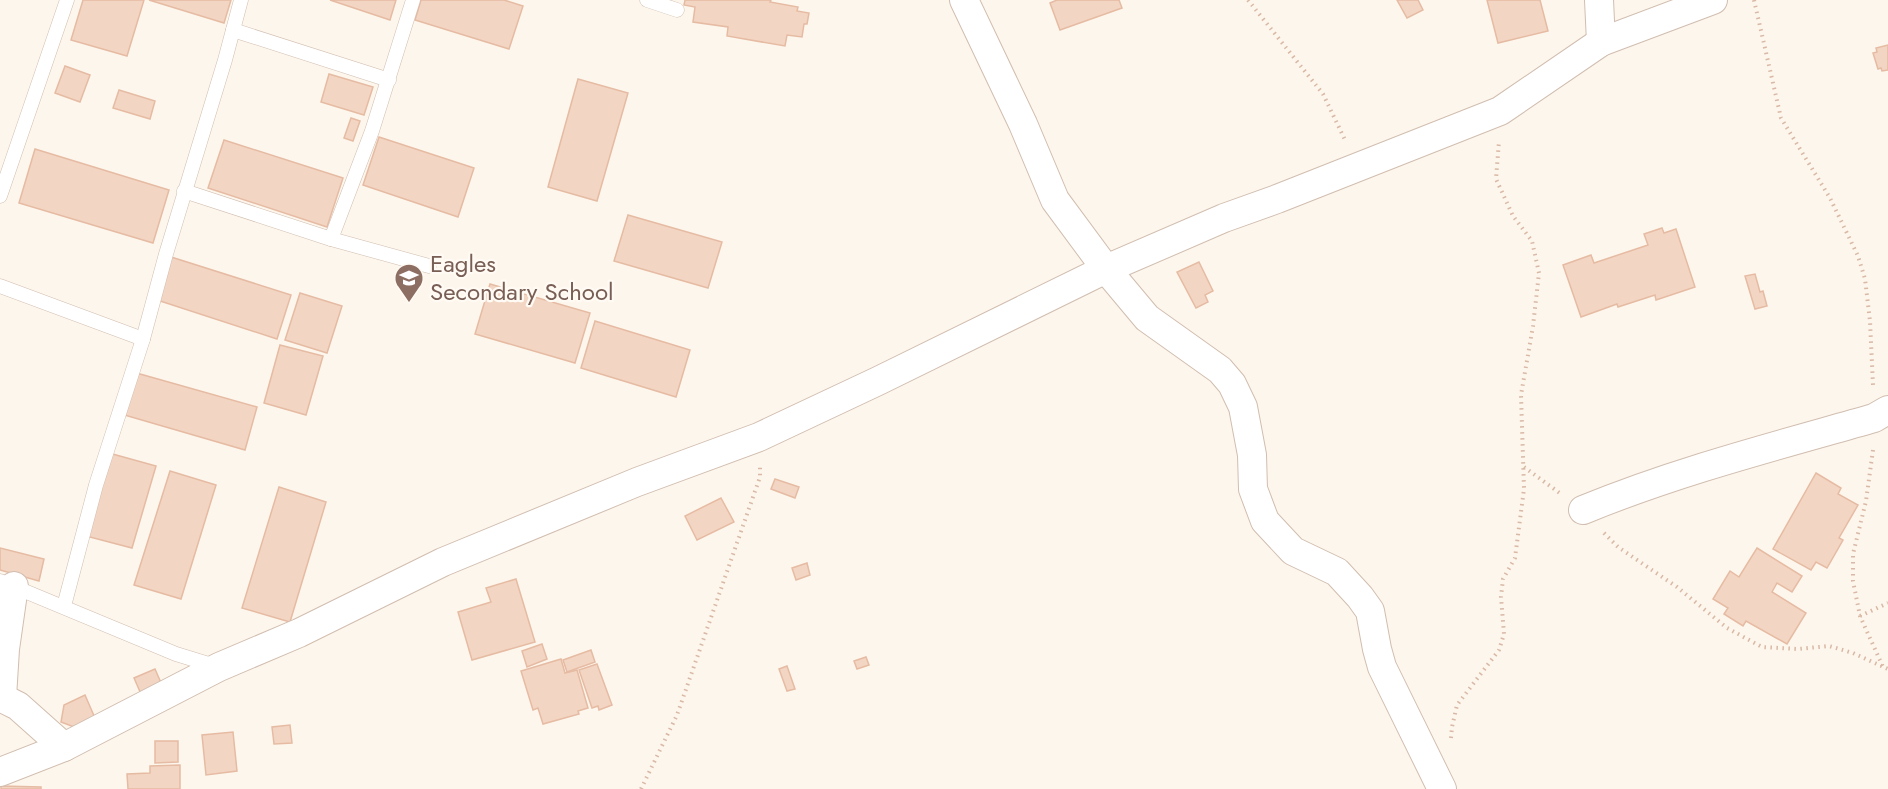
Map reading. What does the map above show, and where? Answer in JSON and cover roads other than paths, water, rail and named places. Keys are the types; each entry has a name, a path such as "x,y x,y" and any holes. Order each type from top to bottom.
{"street":[{"path":"964,0 1023,124 1055,200 1106,269 1147,318 1220,370 1232,384 1243,407 1252,455 1253,489 1265,521 1293,551 1337,573 1370,611 1382,667 1442,789"},
{"path":"1599,0 1601,42"},
{"path":"0,772 64,747 219,667 299,633 443,562 637,482 759,437 1106,269 1224,218 1500,111 1601,42 1713,0"},
{"path":"1583,510 1640,487 1881,414"},
{"path":"7,583 1,697 18,706 64,747"}],"lane":[{"path":"0,196 67,0"},
{"path":"64,606 96,485 143,339 241,0"},
{"path":"331,239 372,131 414,0"},
{"path":"647,0 677,10"},
{"path":"233,30 389,80"},
{"path":"184,192 331,239 429,266"},
{"path":"0,286 143,339"},
{"path":"7,583 176,654 219,667"}],"place":[{"name":"Eagles Secondary School","path":"409,304"}]}
